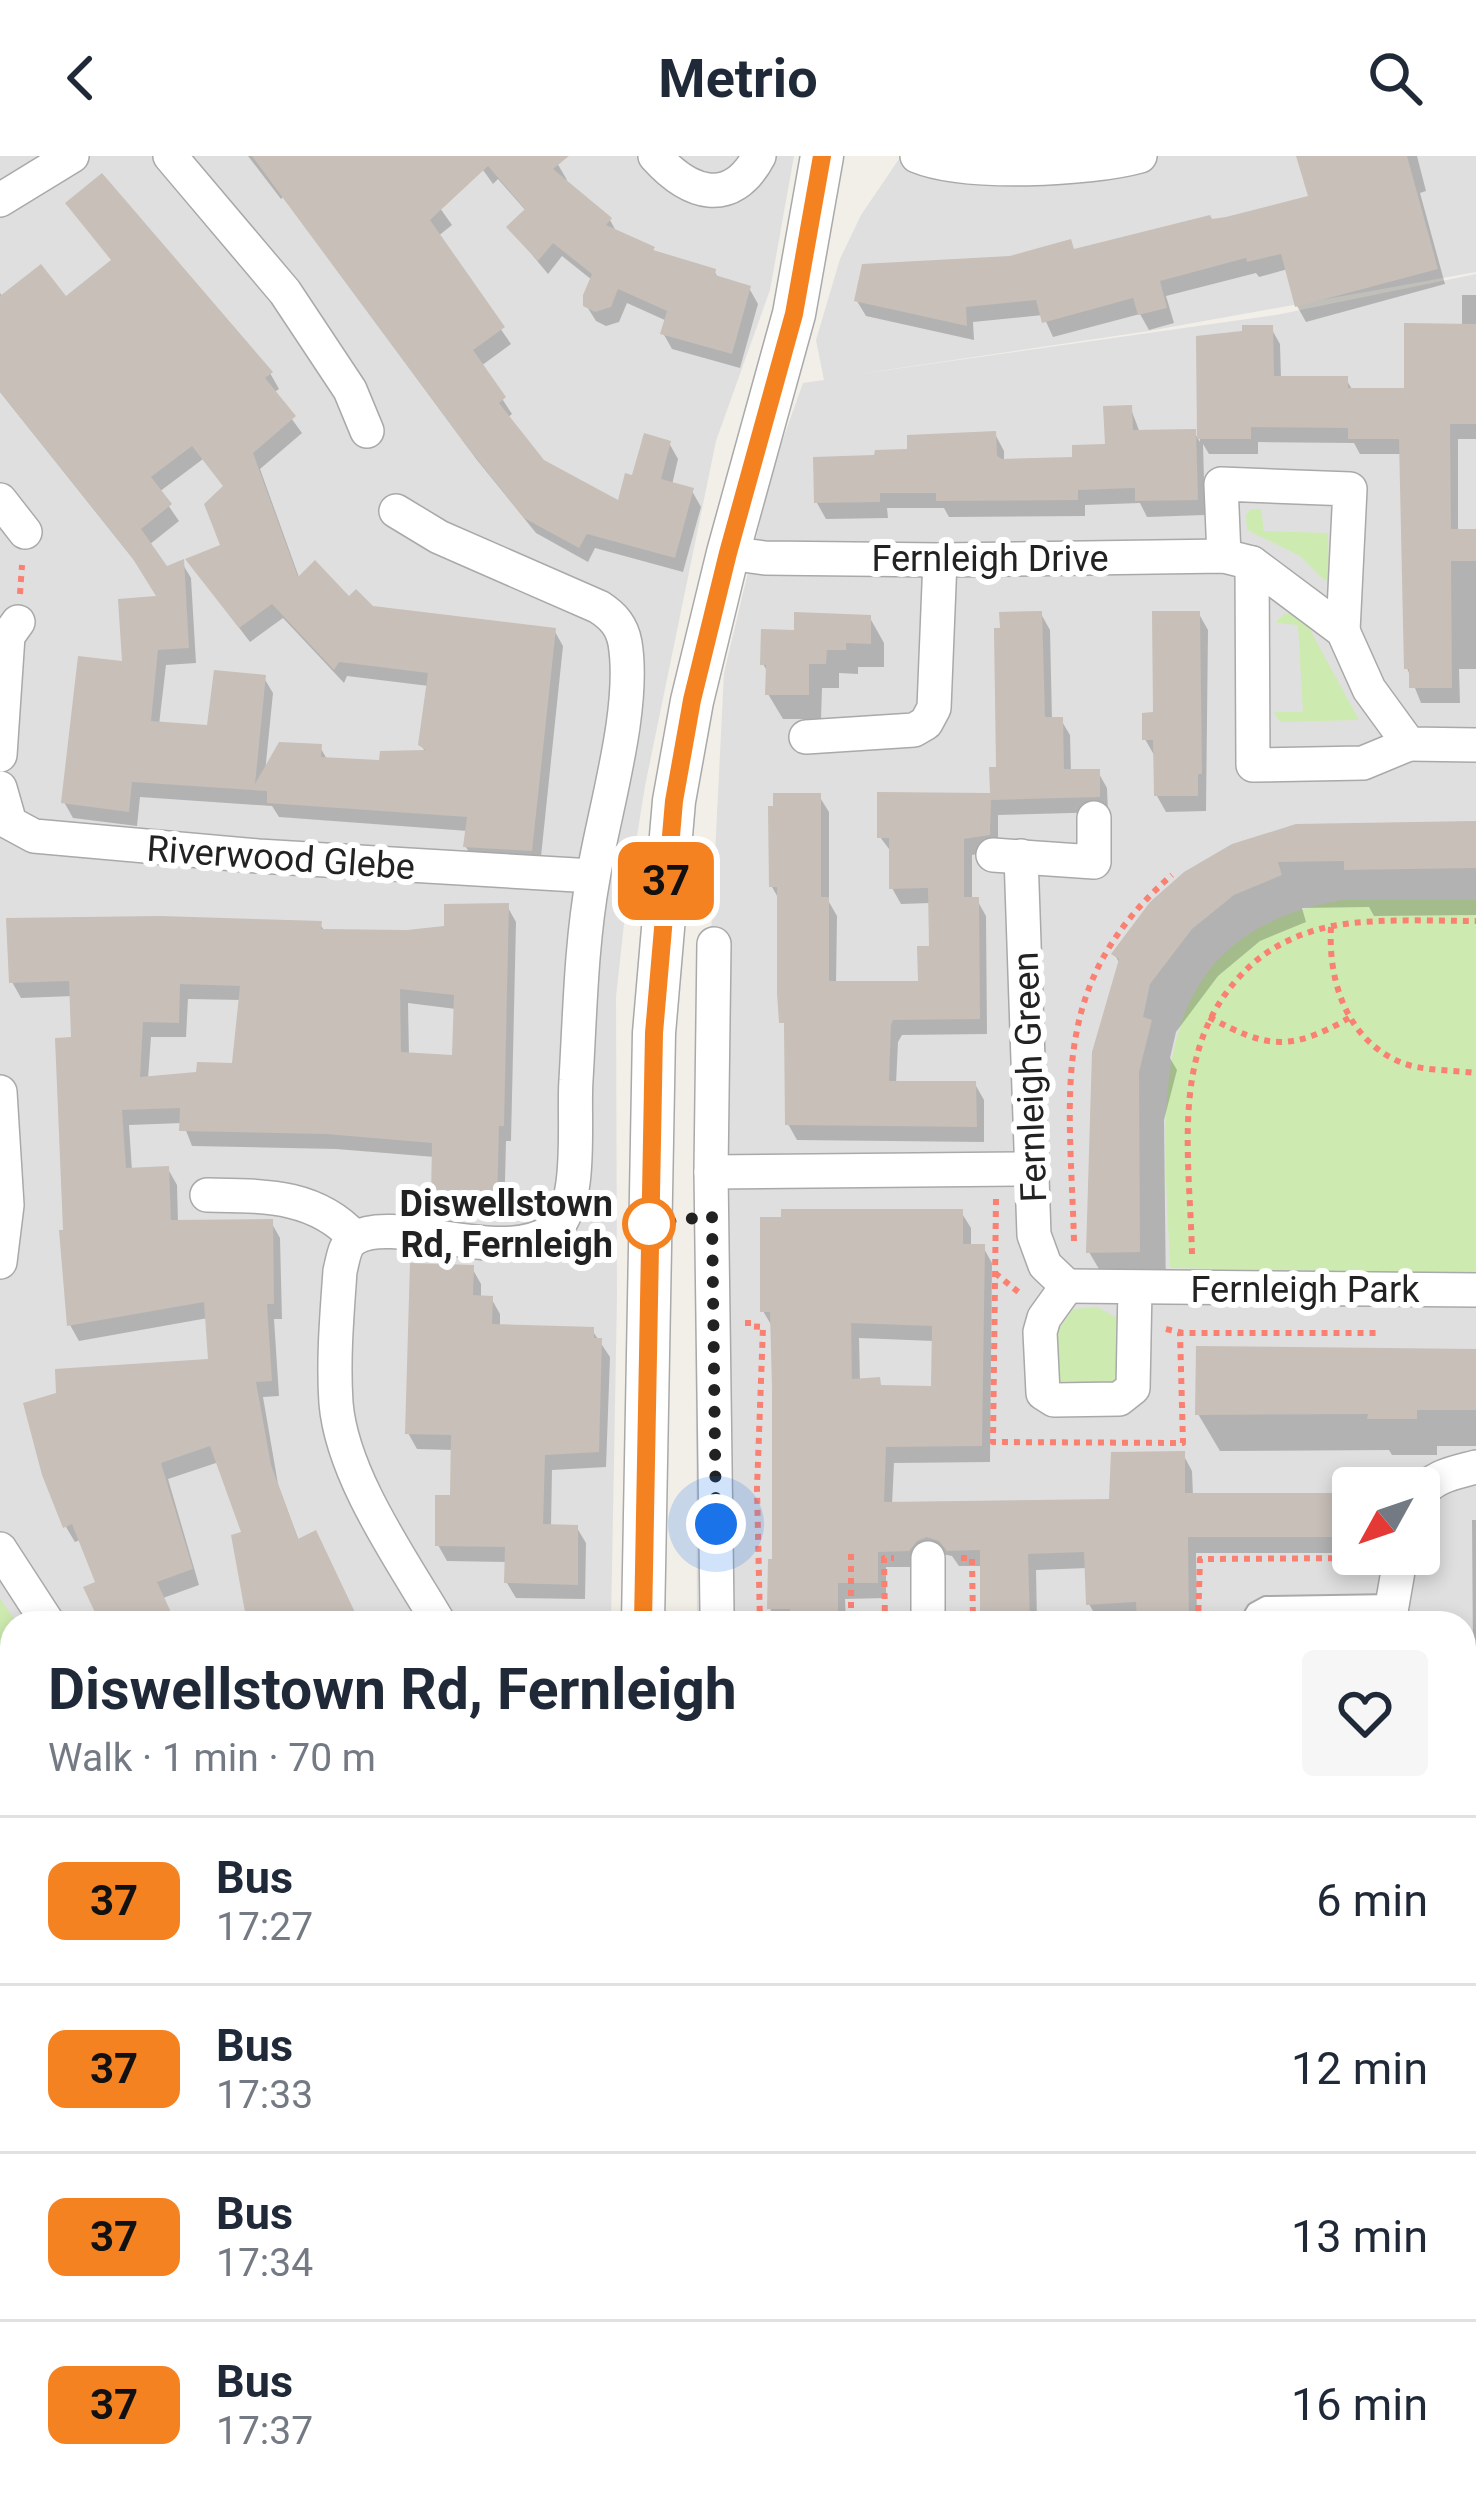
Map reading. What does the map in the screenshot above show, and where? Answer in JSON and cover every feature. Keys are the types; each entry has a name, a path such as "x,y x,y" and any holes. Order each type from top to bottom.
{"street":[{"path":"0,200 72,156"},
{"path":"170,156 285,292 350,390 367,431"},
{"path":"655,156 684,183 722,191 742,182 760,156"},
{"path":"644,1611 654,1033 674,801 692,700 728,553 794,314 822,156"},
{"path":"917,156 995,168 1113,164 1140,156"},
{"path":"1409,744 1370,689 1343,632 1350,489 1221,484 1238,560 1253,764 1363,763 1409,744 1476,745"},
{"path":"0,500 25,532"},
{"path":"396,511 439,537 599,607 620,626 625,642 626,685 608,813 593,876 574,1102 573,1188 566,1214 554,1229 530,1240 494,1243 382,1233 355,1238 345,1250 340,1271 336,1406 345,1444 360,1482 432,1611"},
{"name":"Fernleigh Drive","path":"728,553 765,558 1238,560"},
{"path":"806,737 914,730 926,723 934,708 940,560"},
{"path":"1238,560 1343,632"},
{"path":"0,755 8,636 18,622"},
{"name":"Riverwood Glebe","path":"0,788 10,823 34,836 259,856 593,876"},
{"name":"Fernleigh Green","path":"1071,1273 1054,1277 1038,1250 1007,855 1094,862 1094,818"},
{"path":"714,944 711,1172 717,1611"},
{"path":"0,1092 7,1204 0,1262"},
{"path":"711,1172 1031,1169"},
{"path":"208,1195 302,1201 332,1216 355,1238"},
{"path":"1071,1273 1040,1332 1040,1384 1043,1393 1054,1400 1118,1399 1133,1388 1135,1288"},
{"name":"Fernleigh Park","path":"1071,1273 1135,1288 1476,1290"},
{"path":"1440,1478 1476,1467"},
{"path":"0,1549 40,1611"},
{"path":"928,1558 928,1611"},
{"path":"1391,1611 1398,1575"}],"lane":[{"path":"1256,1611 1266,1605 1360,1611"}],"path":[{"path":"18,622 25,532"},
{"path":"1071,1273 1070,1078 1080,1019 1106,949 1125,920 1172,875"},
{"path":"1192,1288 1190,1084 1209,1017 1251,964 1281,943 1331,927 1476,921"},
{"path":"1331,927 1330,957 1349,1018 1400,1062 1476,1073"},
{"path":"1209,1017 1244,1036 1274,1044 1298,1042 1349,1018"},
{"path":"980,1199 996,1195 993,1442 1183,1443 1180,1333"},
{"path":"748,1305 748,1326 763,1327 757,1488 760,1611"},
{"path":"851,1554 851,1611"},
{"path":"1198,1611 1200,1558 1332,1557"}],"shaded area":[{"path":"0,156 794,156 770,290 716,441 645,786 626,905 616,997 611,1611 0,1611"},
{"path":"901,156 1476,156 1476,272 1149,331 852,375 1276,315 1476,274 1476,1611 697,1611 695,1255 724,673 773,467 803,383 824,380 816,340 840,259 861,215"}],"green space":[{"path":"1251,509 1261,509 1264,531 1328,533 1329,576 1325,581 1300,556 1247,530 1246,515"},
{"path":"1284,613 1299,616 1308,626 1359,720 1280,722 1274,712 1303,712 1298,625 1276,623"},
{"path":"1342,900 1476,900 1476,1274 1170,1268 1168,1091 1177,1038 1196,990 1228,950 1276,920"},
{"path":"1097,1307 1117,1318 1117,1387 1060,1388 1055,1381 1055,1334 1073,1309"}],"building":[{"path":"252,156 569,156 553,169 612,218 606,225 655,247 653,250 716,269 715,275 751,286 732,354 660,334 667,311 618,289 611,307 595,312 583,306 592,274 553,243 538,261 506,227 525,209 488,166 430,220 505,327 473,350 506,397 499,403 544,460 618,500 625,473 632,475 644,433 671,441 661,479 694,488 675,558 587,534 579,548 524,518"},
{"path":"1296,156 1407,156 1438,269 1295,307 1281,254 1247,262 1246,258 1160,281 1167,308 1138,315 1133,298 1042,323 1036,300 966,307 967,326 854,301 862,264 1010,256 1071,239 1074,249 1308,196"},
{"path":"102,173 273,372 265,378 296,416 253,453 298,577 315,560 349,596 356,589 373,606 556,628 532,851 463,847 467,817 267,803 267,791 132,782 129,812 61,803 78,656 122,661 118,599 156,596 133,559 0,392 0,296 41,264 66,296 111,260 65,203","holes":["192,446 223,486 204,504 220,545 185,559 239,628 272,604 334,670 339,662 428,673 418,745 426,750 380,751 379,760 321,757 322,744 279,742 255,784 266,675 214,670 207,725 151,721 158,650 189,648 184,559 167,566 141,529 172,504 151,477"]},
{"path":"1404,323 1476,324 1476,424 1450,424 1451,529 1476,529 1476,561 1451,561 1452,688 1409,688 1409,669 1404,669 1399,439 1348,439 1348,428 1251,427 1251,439 1197,439 1196,336 1242,331 1242,325 1273,325 1274,376 1348,376 1348,388 1404,388"},
{"path":"1132,405 1133,430 1196,429 1198,500 1135,501 1135,488 1078,490 1078,500 936,501 936,493 880,493 880,502 814,503 813,457 907,449 907,435 996,431 997,456 1002,459 1072,457 1072,445 1105,444 1103,406"},
{"path":"1042,611 1045,717 1063,717 1064,769 1100,769 1100,797 991,800 990,835 964,839 964,897 979,897 980,1019 893,1020 891,1025 889,1081 976,1081 977,1127 785,1125 777,887 769,887 768,806 773,806 773,793 821,793 821,897 829,897 829,981 918,981 917,946 929,946 928,888 889,889 889,838 877,838 877,792 990,793 989,767 996,767 994,628 1000,628 999,612"},
{"path":"1152,611 1200,611 1202,774 1198,774 1198,796 1154,796 1153,740 1142,740 1142,713 1153,712"},
{"path":"794,612 871,615 871,644 846,643 846,650 827,650 826,664 809,664 809,695 765,695 761,629 794,630"},
{"path":"1476,821 1476,868 1344,870 1344,861 1278,862 1282,875 1234,895 1192,929 1150,984 1143,1017 1152,1020 1139,1072 1140,1252 1086,1253 1092,1052 1119,959 1111,954 1150,902 1184,872 1232,844 1296,824"},
{"path":"509,903 504,1126 499,1126 497,1204 444,1203 444,1198 431,1197 432,1143 326,1134 179,1131 180,1108 122,1110 126,1168 169,1166 171,1220 273,1219 274,1304 267,1304 272,1381 256,1382 271,1465 298,1539 316,1530 354,1611 245,1611 231,1535 241,1532 210,1446 161,1463 193,1569 157,1582 170,1611 94,1611 83,1587 95,1582 72,1524 63,1528 42,1475 23,1403 56,1393 55,1369 208,1359 204,1302 67,1326 59,1230 63,1230 55,1038 71,1037 69,981 9,983 6,918 322,921 321,929 444,926 444,904","holes":["180,984 240,986 232,1063 197,1062 196,1072 140,1077 143,1022 179,1023","400,989 454,995 452,1055 401,1052"]},
{"path":"781,1209 963,1209 963,1244 985,1244 982,1446 886,1447 884,1502 1109,1499 1111,1452 1185,1451 1185,1493 1332,1493 1332,1537 1188,1537 1189,1611 1136,1611 1136,1602 1086,1605 1084,1552 1028,1554 1030,1611 980,1611 980,1550 947,1551 939,1541 927,1537 909,1551 878,1552 878,1583 838,1583 838,1611 767,1609 768,1559 772,1559 772,1388 770,1312 760,1312 760,1217 781,1217","holes":["851,1323 932,1326 931,1386 881,1385 880,1377 852,1379"]},
{"path":"410,1263 474,1265 473,1295 493,1296 492,1324 594,1327 594,1338 602,1338 599,1452 545,1455 543,1524 578,1525 578,1585 504,1583 505,1547 435,1546 435,1495 450,1495 451,1435 405,1434"},
{"path":"1196,1346 1476,1349 1476,1410 1417,1410 1417,1419 1367,1419 1368,1414 1195,1415"}],"bus line":[{"name":"37","path":"643,1611 654,1033 674,801 692,700 728,553 794,314 822,156"}],"place":[{"name":"Diswellstown Rd, Fernleigh","path":"649,1224"}],"route":[{"path":"649,1224 712,1216 716,1524"}]}
